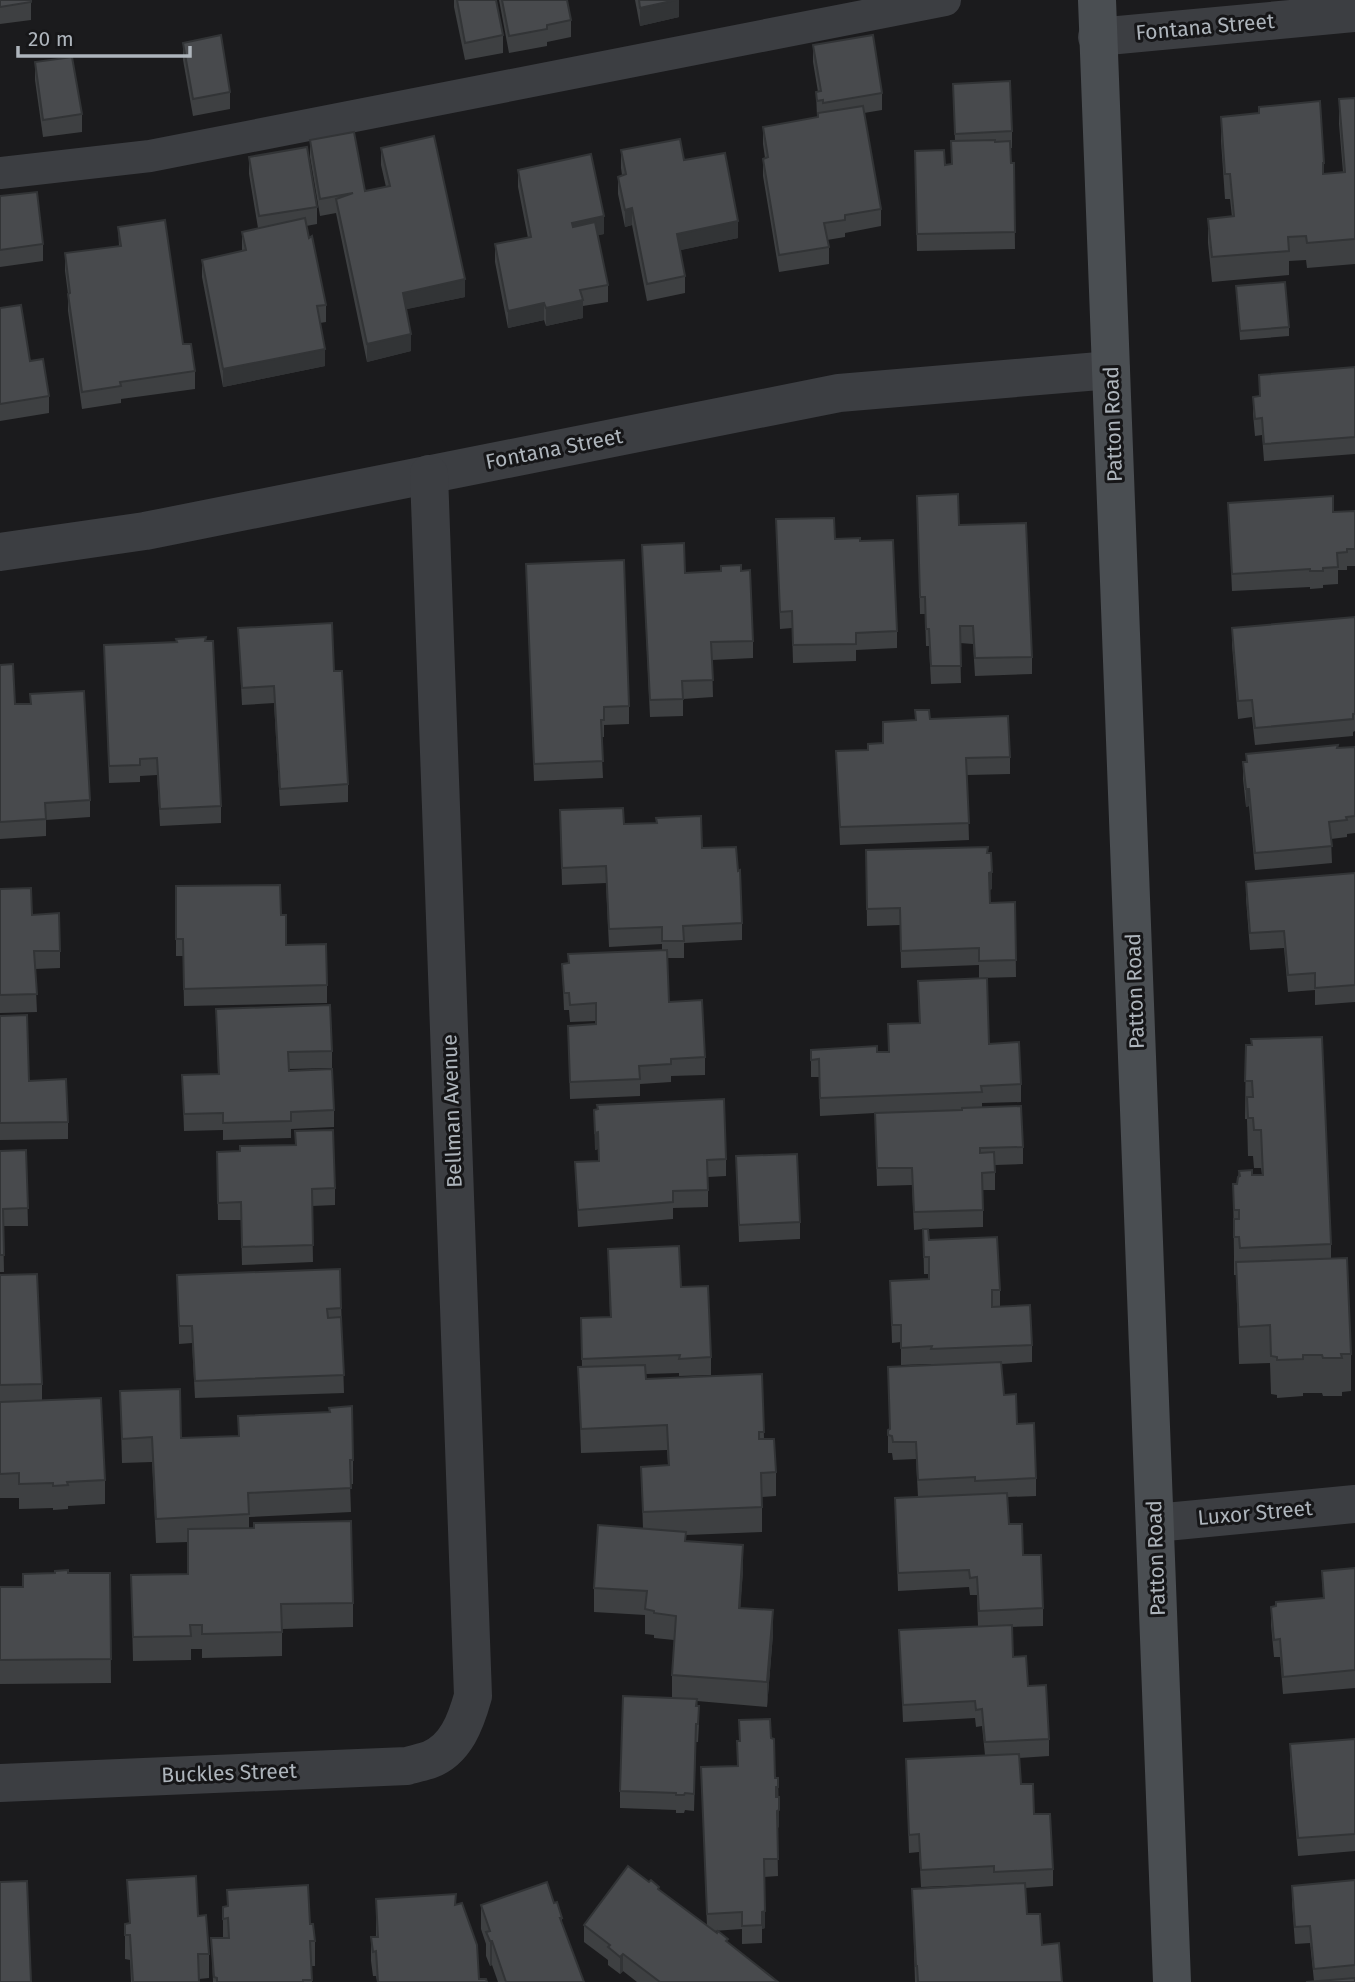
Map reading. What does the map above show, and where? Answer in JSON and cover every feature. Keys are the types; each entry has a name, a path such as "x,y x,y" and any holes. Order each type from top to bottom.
{"street":[{"name":"Fontana Street","path":"1097,18 1355,13"},
{"name":"Patton Road","path":"1097,18 1172,1982"},
{"name":"Fontana Street","path":"0,552 145,531 839,393 1111,370"},
{"name":"Bellman Avenue","path":"429,474 472,1696 466,1721 453,1743"},
{"name":"Luxor Street","path":"1155,1522 1355,1504"},
{"name":"Buckles Street","path":"0,1783 407,1766 432,1759 453,1743"}],"lane":[{"path":"0,173 150,156 945,0"}],"building":[{"path":"0,0 31,0 31,2 0,7"},
{"path":"457,0 496,0 503,35 465,43"},
{"path":"502,0 567,0 571,20 547,25 547,29 509,36"},
{"path":"639,0 676,0 640,8"},
{"path":"221,35 230,92 193,99 183,43"},
{"path":"873,35 882,93 823,103 823,100 817,101 816,92 821,91 813,45"},
{"path":"72,57 82,114 43,120 35,62"},
{"path":"1010,81 1012,131 955,134 953,84"},
{"path":"1355,98 1355,239 1307,243 1306,236 1288,237 1289,251 1212,257 1208,219 1234,216 1230,174 1225,174 1221,117 1259,113 1259,107 1320,101 1323,174 1345,172 1339,99"},
{"path":"863,106 881,209 845,215 845,220 824,223 829,247 779,255 763,159 768,157 763,127 818,117 818,113"},
{"path":"354,132 365,191 390,186 381,148 434,136 465,279 403,293 411,334 367,344 336,199 353,193 320,199 310,140"},
{"path":"680,139 684,160 725,153 738,221 677,234 685,276 647,284 632,208 625,210 618,177 626,174 621,150"},
{"path":"951,141 1010,141 1011,163 1014,163 1015,232 917,234 915,151 944,150 945,165 952,164"},
{"path":"307,147 317,207 259,216 249,157"},
{"path":"591,154 604,216 572,223 573,227 595,222 608,285 580,290 583,300 546,308 544,303 508,311 495,244 531,237 518,170"},
{"path":"37,192 43,244 0,250 0,196"},
{"path":"305,218 309,238 312,236 326,305 317,306 325,349 223,369 202,260 246,250 242,232"},
{"path":"165,220 183,344 191,344 195,371 120,382 121,386 82,392 65,253 121,246 118,227"},
{"path":"1285,282 1289,327 1240,331 1236,286"},
{"path":"21,305 30,361 43,359 49,396 0,404 0,308"},
{"path":"1355,367 1355,437 1264,444 1262,418 1255,419 1253,397 1260,396 1259,375"},
{"path":"958,494 959,525 1026,523 1032,657 975,658 973,626 960,626 961,666 931,666 925,597 920,597 917,496"},
{"path":"1333,496 1333,512 1355,511 1355,549 1337,553 1338,567 1323,568 1323,571 1310,569 1232,574 1228,503"},
{"path":"834,518 835,539 893,540 897,631 856,633 856,644 793,645 792,611 780,612 776,519"},
{"path":"684,543 685,573 721,571 721,566 741,565 741,571 750,570 753,641 711,642 713,680 682,681 683,699 650,700 642,545"},
{"path":"624,560 629,706 604,707 604,720 601,720 603,761 534,764 526,564"},
{"path":"1355,617 1353,719 1255,728 1252,700 1238,701 1232,628"},
{"path":"332,623 334,671 342,671 348,784 280,789 274,686 242,688 238,628"},
{"path":"206,637 205,641 213,641 221,806 160,809 157,758 140,759 140,765 109,766 104,645 177,642 176,639"},
{"path":"13,664 15,704 31,704 30,694 84,691 90,800 45,803 46,819 0,822 0,665"},
{"path":"915,710 929,710 930,719 1008,716 1010,757 966,758 969,823 840,827 836,751 868,750 868,744 883,743 883,722 916,720"},
{"path":"1338,745 1337,748 1355,747 1355,816 1329,822 1332,846 1255,853 1249,789 1246,789 1243,762 1247,762 1246,754"},
{"path":"623,808 624,824 657,823 656,818 701,816 702,848 736,847 738,871 740,870 742,923 683,926 684,941 662,941 662,927 609,929 606,866 562,868 560,810"},
{"path":"988,847 992,872 989,873 990,903 1015,902 1016,960 979,961 979,948 901,951 900,908 867,909 866,850"},
{"path":"1355,873 1355,985 1315,988 1315,973 1288,975 1284,931 1250,933 1246,882"},
{"path":"280,885 281,915 286,915 286,945 326,944 327,985 184,989 183,939 176,939 176,886"},
{"path":"31,888 32,915 59,913 60,951 34,951 37,994 0,995 0,889"},
{"path":"667,950 669,1002 702,1000 705,1057 671,1059 671,1064 639,1066 640,1079 570,1082 568,1026 596,1024 596,1003 570,1005 569,993 564,993 562,964 569,963 568,954"},
{"path":"987,978 989,1044 1019,1042 1021,1084 981,1086 982,1092 820,1098 819,1059 811,1060 811,1050 877,1046 877,1052 889,1052 888,1024 920,1023 918,981"},
{"path":"330,1005 332,1051 288,1052 289,1071 332,1069 334,1110 291,1112 291,1121 223,1123 223,1113 184,1114 182,1075 219,1074 216,1009"},
{"path":"27,1015 29,1081 66,1079 68,1122 0,1123 0,1016"},
{"path":"1322,1037 1331,1244 1240,1248 1239,1237 1234,1237 1234,1219 1239,1219 1239,1210 1234,1210 1233,1184 1237,1184 1239,1171 1252,1170 1252,1175 1263,1175 1261,1130 1254,1130 1253,1118 1248,1118 1247,1097 1253,1097 1252,1081 1245,1081 1246,1045 1252,1045 1251,1039"},
{"path":"724,1099 726,1159 707,1160 708,1190 673,1191 673,1202 578,1210 575,1162 599,1161 594,1110 598,1109 597,1105"},
{"path":"1021,1106 1023,1147 980,1148 980,1153 994,1152 995,1172 982,1173 983,1210 914,1212 912,1168 877,1168 875,1113"},
{"path":"333,1130 335,1188 312,1189 313,1245 242,1247 241,1202 218,1203 217,1152 240,1151 240,1146 296,1145 295,1131"},
{"path":"26,1150 28,1208 3,1209 4,1255 0,1255 0,1151"},
{"path":"797,1154 800,1222 739,1225 736,1156"},
{"path":"923,1229 928,1229 929,1240 997,1237 1000,1290 992,1290 992,1307 1030,1305 1032,1345 901,1348 901,1325 892,1325 890,1281 929,1279 929,1257 924,1257"},
{"path":"679,1246 681,1287 708,1286 711,1357 679,1359 680,1355 582,1359 581,1318 611,1317 608,1249"},
{"path":"1347,1258 1351,1354 1341,1354 1342,1358 1303,1355 1303,1359 1277,1360 1277,1357 1271,1356 1270,1325 1239,1327 1236,1262"},
{"path":"340,1269 341,1308 327,1309 328,1318 341,1317 344,1375 195,1381 192,1326 179,1326 177,1275"},
{"path":"37,1274 42,1384 0,1385 0,1275"},
{"path":"1001,1362 1004,1395 1016,1394 1017,1424 1034,1423 1036,1478 918,1480 916,1442 893,1442 892,1436 888,1435 888,1367"},
{"path":"645,1365 646,1379 762,1374 764,1432 759,1432 759,1439 774,1439 776,1472 761,1473 762,1507 643,1512 641,1467 669,1465 667,1425 581,1429 578,1367"},
{"path":"180,1389 181,1438 239,1436 238,1416 330,1412 329,1408 352,1406 351,1488 248,1493 249,1514 156,1519 152,1437 122,1439 120,1391"},
{"path":"101,1398 105,1480 67,1482 68,1485 53,1486 53,1483 19,1484 19,1473 0,1474 0,1402"},
{"path":"1007,1493 1009,1524 1022,1524 1023,1555 1041,1555 1043,1608 979,1611 977,1577 970,1578 969,1570 898,1573 895,1498"},
{"path":"351,1521 353,1603 281,1604 282,1632 202,1634 202,1625 190,1625 191,1636 133,1637 131,1575 188,1574 188,1529 254,1528 254,1523"},
{"path":"598,1525 686,1532 685,1541 743,1545 739,1608 773,1610 767,1682 672,1675 676,1616 645,1609 647,1591 594,1588"},
{"path":"1355,1568 1355,1670 1283,1677 1280,1639 1274,1640 1271,1607 1276,1606 1276,1602 1324,1598 1322,1571"},
{"path":"68,1570 68,1573 110,1573 111,1659 0,1660 0,1587 23,1587 23,1574"},
{"path":"1012,1625 1013,1657 1026,1656 1028,1686 1046,1685 1049,1739 985,1742 982,1709 976,1710 975,1701 903,1705 899,1630"},
{"path":"623,1696 697,1699 696,1706 699,1706 694,1794 620,1791"},
{"path":"770,1719 771,1738 774,1739 775,1778 778,1778 778,1859 764,1859 765,1911 762,1912 762,1925 742,1926 742,1912 707,1914 701,1767 738,1766 739,1720"},
{"path":"1355,1739 1355,1834 1298,1838 1290,1744"},
{"path":"1019,1754 1021,1784 1033,1784 1034,1814 1050,1814 1053,1869 994,1872 994,1866 921,1870 919,1834 909,1835 906,1759"},
{"path":"628,1866 649,1882 651,1880 658,1889 717,1933 718,1931 728,1939 726,1941 778,1982 660,1982 623,1954 620,1957 608,1947 610,1945 584,1925"},
{"path":"196,1876 198,1916 206,1915 209,1954 198,1954 199,1982 133,1982 130,1935 125,1935 125,1924 130,1923 127,1880"},
{"path":"1355,1880 1355,1965 1314,1969 1310,1926 1295,1927 1292,1886"},
{"path":"27,1881 31,1982 0,1982 0,1882"},
{"path":"547,1882 554,1903 557,1902 560,1918 584,1982 506,1982 492,1941 486,1932 490,1931 481,1905"},
{"path":"1025,1883 1027,1914 1040,1914 1042,1945 1059,1943 1062,1982 918,1982 912,1889"},
{"path":"308,1885 310,1924 313,1924 315,1941 310,1941 312,1980 217,1982 214,1977 211,1938 229,1938 228,1918 223,1919 223,1907 228,1906 227,1890"},
{"path":"456,1894 455,1905 462,1903 477,1945 479,1979 486,1979 487,1982 378,1982 376,1951 373,1952 371,1937 378,1937 376,1899"},
{"path":"1355,1978 1355,1982 1306,1982"}]}
